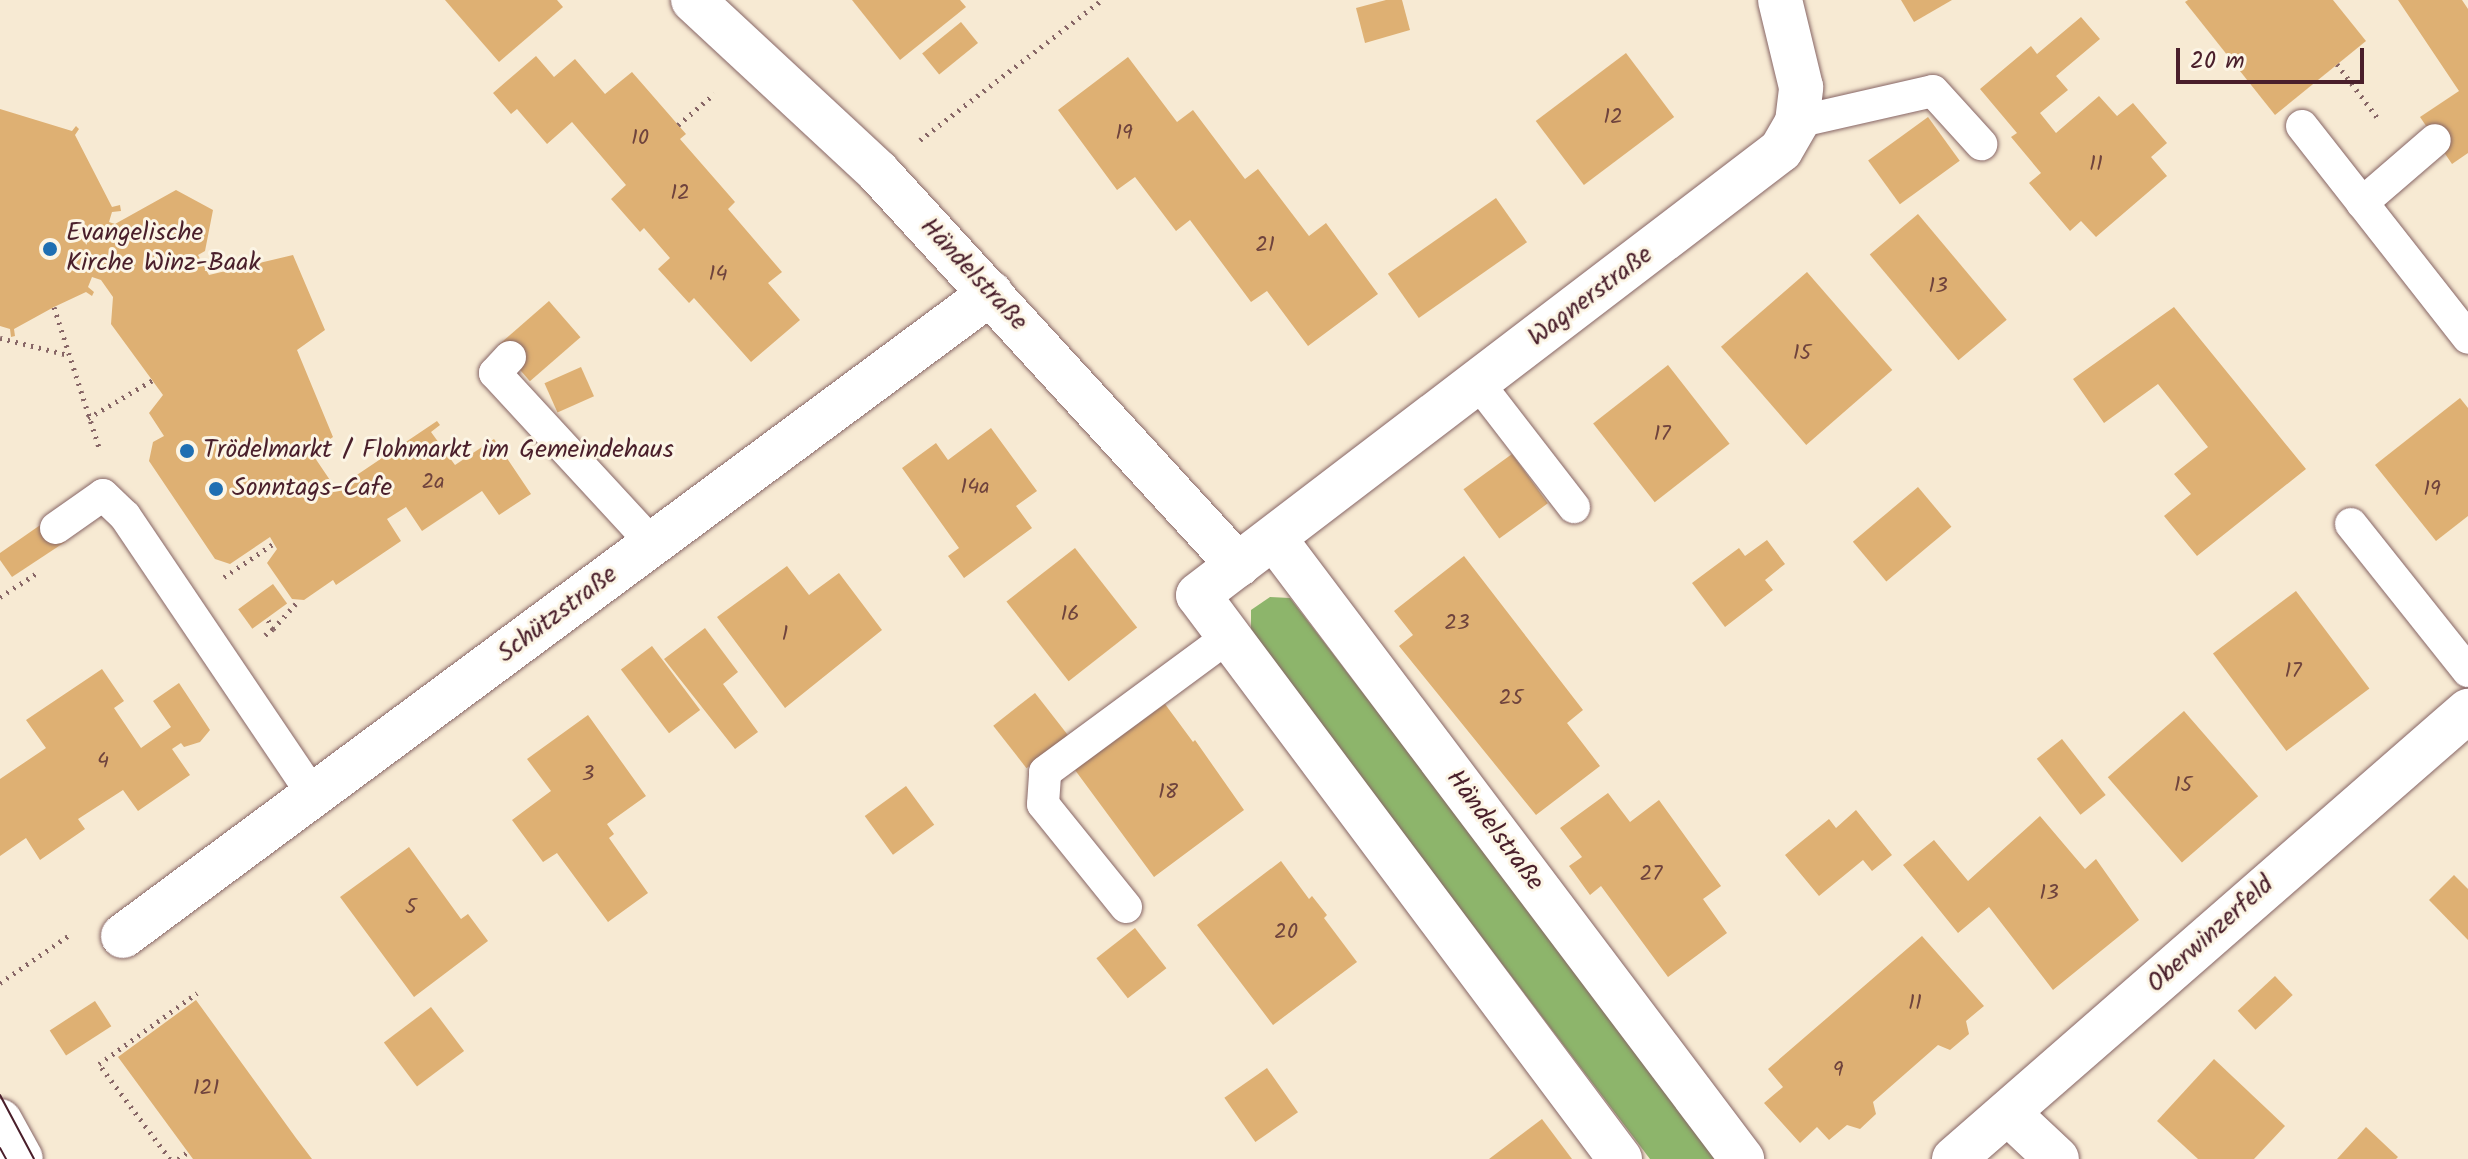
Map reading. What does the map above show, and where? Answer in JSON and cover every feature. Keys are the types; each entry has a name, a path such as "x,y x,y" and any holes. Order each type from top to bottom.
{"street":[{"name":"Händelstraße","path":"693,0 878,172 1238,565"},
{"name":"Wagnerstraße","path":"1274,538 1781,150 1797,122 1801,87 1780,0"},
{"name":"Schützstraße","path":"123,936 991,293"},
{"name":"Händelstraße","path":"1274,538 1742,1159"},
{"path":"1274,538 1198,595 1227,638 1620,1159"},
{"name":"Oberwinzerfeld","path":"1954,1159 2468,711"},
{"path":"2008,1113 2057,1159"},
{"path":"0,1121 21,1159"}],"lane":[{"path":"1797,122 1933,91 1981,144"},
{"path":"2302,126 2468,338"},
{"path":"2362,203 2423,150"},
{"path":"510,357 495,373 653,544"},
{"path":"1478,383 1574,507"},
{"path":"56,528 103,495 125,516 314,796"},
{"path":"2351,524 2468,671"},
{"path":"1126,907 1043,804 1045,772 1227,638"}],"path":[{"path":"878,172 1102,0"},
{"path":"2337,64 2423,150"},
{"path":"54,307 88,418 125,516"},
{"path":"0,338 69,356"},
{"path":"88,418 153,380"},
{"path":"273,629 298,601"},
{"path":"0,983 75,931"},
{"path":"170,1159 99,1064 197,993"},
{"path":"178,1159 188,1152"}],"green space":[{"path":"1270,597 1290,598 1721,1159 1650,1159 1251,633 1251,610"}],"building":[{"path":"445,0 557,0 563,7 499,62"},
{"path":"852,0 960,0 966,7 900,60"},
{"path":"1386,0 1402,0 1410,30 1365,43 1356,8"},
{"path":"1901,0 1952,0 1914,22"},
{"path":"2333,0 2366,41 2275,115 2185,2"},
{"path":"2398,0 2462,0 2468,9 2468,153 2452,164 2420,117 2459,91"},
{"path":"2081,17 2100,39 2056,76 2068,90 2040,113 2056,133 2099,96 2117,116 2133,103 2167,143 2151,157 2167,176 2096,237 2081,221 2070,231 2029,183 2041,173 2011,137 2017,133 1980,89 2031,46 2037,54"},
{"path":"961,22 978,43 939,74 922,53"},
{"path":"1626,53 1674,117 1584,185 1536,121"},
{"path":"536,56 554,77 575,59 605,94 632,72 686,134 680,139 735,202 728,209 782,272 768,283 800,320 751,362 694,298 689,303 658,269 670,258 644,228 640,232 611,199 626,185 572,122 547,144 517,109 511,114 493,93"},
{"path":"1128,57 1177,122 1193,110 1245,179 1258,169 1309,236 1326,223 1378,294 1308,346 1267,291 1251,302 1190,220 1176,231 1135,177 1117,190 1058,110"},
{"path":"0,109 72,131 76,126 79,129 75,135 112,207 120,205 121,211 112,212 109,222 115,224 176,190 213,210 205,251 198,255 209,275 293,255 325,330 297,350 333,437 311,452 336,489 437,421 440,425 431,432 455,465 494,439 531,494 499,515 482,491 422,531 406,507 387,519 401,541 336,585 333,580 304,600 292,599 267,563 277,549 270,537 230,564 215,559 149,461 153,442 164,436 149,413 163,395 111,324 113,297 101,280 92,277 88,287 94,292 92,296 86,292 54,307 14,329 15,336 11,337 10,329 0,326"},
{"path":"1928,117 1960,161 1900,204 1868,160"},
{"path":"1496,198 1527,242 1419,318 1388,274"},
{"path":"1918,214 2007,320 1958,360 1870,254"},
{"path":"1807,272 1892,370 1806,445 1721,347"},
{"path":"549,301 580,337 530,381 498,345"},
{"path":"2174,307 2306,469 2197,556 2164,516 2191,494 2174,474 2208,447 2158,384 2104,423 2073,379"},
{"path":"1668,365 1730,444 1655,502 1593,423"},
{"path":"581,367 594,396 557,413 544,383"},
{"path":"2460,398 2468,408 2468,516 2436,541 2375,465"},
{"path":"991,428 1037,491 1016,506 1032,528 964,578 948,556 959,548 902,468 936,443 948,460"},
{"path":"1512,454 1548,503 1499,539 1463,489"},
{"path":"1918,487 1951,527 1886,581 1853,542"},
{"path":"49,519 65,542 12,577 0,560 0,553"},
{"path":"1767,540 1785,564 1765,580 1773,590 1725,627 1692,583 1739,548 1745,556"},
{"path":"1075,548 1137,628 1069,681 1006,602"},
{"path":"1464,556 1583,710 1567,723 1600,766 1536,815 1399,646 1413,635 1394,611"},
{"path":"787,566 809,595 839,573 882,630 785,708 717,617"},
{"path":"273,584 287,603 252,629 238,609"},
{"path":"2296,591 2369,688 2286,751 2213,654"},
{"path":"705,628 738,672 723,684 758,732 735,749 664,659"},
{"path":"652,646 700,710 669,733 621,669"},
{"path":"102,669 124,701 114,708 141,748 171,727 153,701 179,683 210,730 200,742 184,747 181,743 172,749 190,775 138,811 123,790 78,819 85,829 40,860 26,838 0,856 0,779 46,748 26,720"},
{"path":"1035,693 1068,736 1026,768 993,726"},
{"path":"1165,704 1193,742 1195,740 1244,810 1154,877 1075,770"},
{"path":"2184,711 2258,796 2182,863 2108,777"},
{"path":"588,715 646,796 607,824 614,834 609,838 648,893 608,922 557,853 543,862 512,820 551,791 527,759"},
{"path":"2062,739 2106,795 2080,815 2037,759"},
{"path":"906,786 934,825 893,855 865,816"},
{"path":"1608,793 1630,822 1659,800 1721,886 1703,899 1727,933 1668,977 1601,886 1590,895 1569,866 1582,857 1560,828"},
{"path":"1856,810 1892,855 1872,871 1863,860 1819,896 1785,855 1829,819 1836,828"},
{"path":"2040,816 2085,869 2096,859 2139,920 2053,990 1989,907 1958,933 1903,865 1934,840 1968,881"},
{"path":"409,847 461,919 468,914 488,941 414,997 340,897"},
{"path":"1281,861 1309,899 1312,896 1327,915 1324,918 1357,962 1273,1025 1197,925"},
{"path":"2454,875 2468,889 2468,940 2429,900"},
{"path":"1135,928 1166,968 1128,998 1096,958"},
{"path":"1922,936 1984,1006 1966,1021 1969,1034 1950,1050 1938,1045 1873,1102 1876,1114 1860,1129 1847,1125 1829,1140 1817,1127 1800,1143 1764,1103 1783,1087 1768,1069"},
{"path":"2275,976 2293,995 2255,1030 2238,1011"},
{"path":"196,1000 312,1159 193,1159 118,1057"},
{"path":"95,1001 111,1026 66,1056 50,1030"},
{"path":"431,1007 464,1051 417,1086 384,1043"},
{"path":"2214,1059 2285,1126 2254,1159 2198,1159 2157,1121"},
{"path":"1267,1068 1298,1112 1255,1142 1224,1098"},
{"path":"1542,1119 1572,1159 1489,1159"},
{"path":"2366,1127 2398,1157 2396,1159 2337,1159"}],"tram line":[{"path":"0,1095 34,1159"},
{"path":"0,1148 6,1159"}],"place":[{"name":"Evangelische Kirche Winz-Baak","path":"50,249"},
{"name":"Trödelmarkt / Flohmarkt im Gemeindehaus","path":"187,451"},
{"name":"Sonntags-Cafe","path":"216,489"}]}
